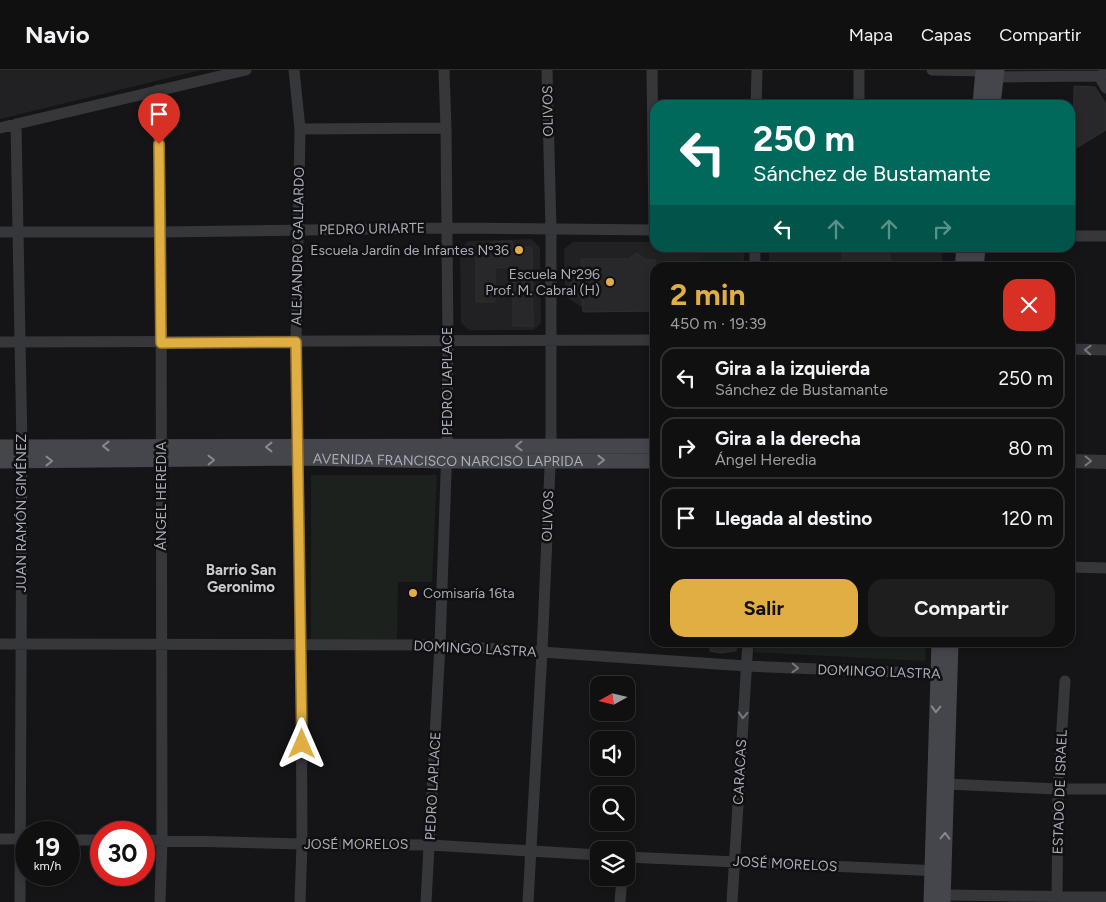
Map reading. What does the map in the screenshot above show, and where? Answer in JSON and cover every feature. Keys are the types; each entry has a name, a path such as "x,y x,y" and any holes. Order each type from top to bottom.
{"main road":[{"path":"982,100 990,72"},
{"path":"990,72 993,100"},
{"name":"AVENIDA FRANCISCO NARCISO LAPRIDA","path":"446,454 551,446 650,446"},
{"name":"AVENIDA FRANCISCO NARCISO LAPRIDA","path":"0,447 21,454 446,454 550,461 650,460"},
{"name":"AVENIDA FRANCISCO NARCISO LAPRIDA","path":"0,461 21,454"},
{"path":"938,871 946,784 943,674 940,647"},
{"path":"939,900 938,871 943,674 949,647"}],"street":[{"path":"0,128 246,70"},
{"name":"ALEJANDRO GALLARDO","path":"294,70 300,129 296,342 301,644 302,844 300,902"},
{"name":"PEDRO LAPLACE","path":"426,902 440,645 446,454 448,342 444,70"},
{"name":"OLIVOS","path":"528,902 551,446 551,230 547,70"},
{"path":"652,70 652,100"},
{"path":"756,100 757,70 765,70"},
{"path":"859,70 859,100"},
{"path":"932,70 1103,74 1106,88"},
{"name":"ÁNGEL HEREDIA","path":"158,90 161,232 162,840 160,902"},
{"name":"JUAN RAMÓN GIMÉNEZ","path":"16,124 21,454 20,644 24,821"},
{"path":"300,129 446,128"},
{"name":"PEDRO URIARTE","path":"0,232 446,228 650,230"},
{"path":"1075,236 1106,236"},
{"path":"0,342 650,340"},
{"path":"1075,349 1106,350"},
{"path":"1075,461 1106,462"},
{"path":"1075,568 1106,568"},
{"name":"DOMINGO LASTRA","path":"0,644 440,645 746,666 943,674"},
{"name":"CARACAS","path":"732,902 748,647"},
{"name":"ESTADO DE ISRAEL","path":"1057,899 1058,789 1065,682"},
{"path":"946,784 1106,789"},
{"path":"0,839 15,840"},
{"name":"JOSÉ MORELOS","path":"155,840 430,845 590,854"},
{"name":"JOSÉ MORELOS","path":"635,857 938,871"},
{"name":"JUAN RAMÓN GIMÉNEZ","path":"20,902 21,886"},
{"path":"620,902 621,886"},
{"path":"939,900 1106,897"}],"shaded area":[{"path":"0,70 201,70 0,119"},
{"path":"531,239 540,247 541,324 533,330 469,330 461,323 460,250 468,241"},
{"name":"Escuela Nº296 Prof. M. Cabral (H)","path":"573,242 650,242 650,252 744,252 744,262 650,262 650,311 583,312 583,308 565,296 564,249"},
{"path":"699,252 738,252 739,262 699,262"},
{"path":"769,252 940,252 942,254 942,262 769,262"},
{"path":"311,475 437,475 432,582 398,582 397,639 311,639"},
{"path":"755,647 926,647 925,661 754,652"}],"building":[{"path":"1074,86 1095,87 1106,104 1106,130 1075,149 1075,100"},
{"name":"Escuela Jardín de Infantes Nº36","path":"512,241 513,248 532,247 533,326 513,326 513,267 495,268 495,302 476,302 476,249 494,249 493,242"},
{"path":"842,252 890,252 890,262 842,262"},
{"name":"Escuela Nº296 Prof. M. Cabral (H)","path":"637,253 645,260 655,260 655,262 650,262 650,311 583,312 582,299 567,287 582,273 581,259 628,259"},
{"path":"710,647 736,647 736,651 720,653 710,651"}],"place":[{"name":"Escuela Jardín de Infantes Nº36","path":"519,250"},
{"name":"Escuela Nº296 Prof. M. Cabral (H)","path":"610,282"},
{"name":"Comisaría 16ta","path":"413,593"}],"district":[{"name":"Barrio San Geronimo","path":"241,578"}],"route":[{"path":"159,144 161,343 296,342 302,744"}]}
